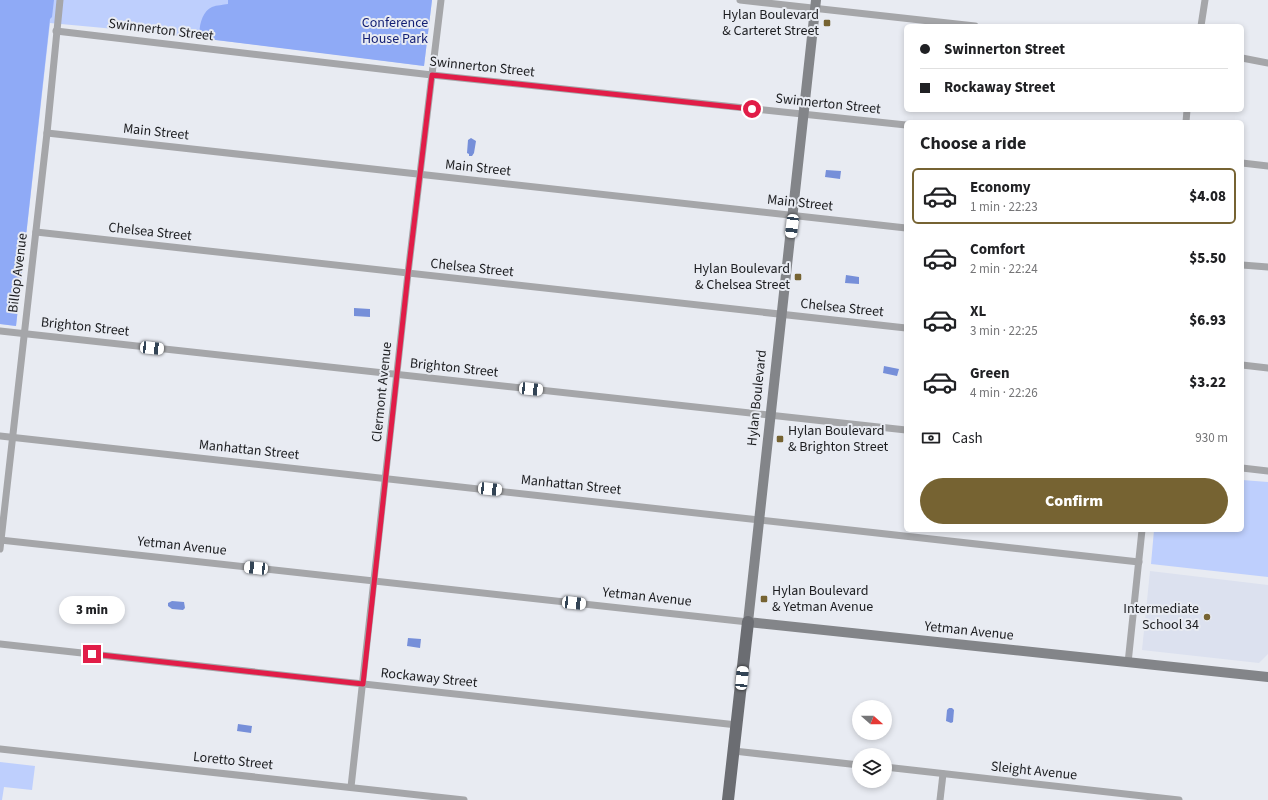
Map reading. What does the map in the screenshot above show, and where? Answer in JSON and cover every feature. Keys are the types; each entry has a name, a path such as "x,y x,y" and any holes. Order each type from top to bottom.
{"main road":[{"name":"Hylan Boulevard","path":"728,800 748,622"}],"street":[{"name":"Billop Avenue","path":"0,549 23,334 47,133 60,0"},
{"name":"Clermont Avenue","path":"351,787 408,274 442,0"},
{"path":"740,0 816,4 961,24"},
{"path":"1201,24 1205,0"},
{"name":"Hylan Boulevard","path":"748,622 816,4"},
{"name":"Swinnerton Street","path":"56,31 432,75 904,125"},
{"path":"1244,58 1268,62"},
{"name":"Main Street","path":"47,133 904,228"},
{"path":"1244,163 1268,166"},
{"name":"Chelsea Street","path":"36,232 904,328"},
{"path":"1244,264 1268,267"},
{"name":"Brighton Street","path":"0,331 904,430"},
{"path":"1244,365 1268,368"},
{"name":"Manhattan Street","path":"0,436 1139,562"},
{"path":"1244,468 1268,471"},
{"path":"1128,663 1142,532"},
{"name":"Yetman Avenue","path":"0,540 1268,677"},
{"name":"Rockaway Street","path":"0,644 737,725"},
{"name":"Loretto Street","path":"0,749 351,787 402,796 460,800"},
{"path":"734,751 852,764"},
{"name":"Sleight Avenue","path":"892,768 1180,800"},
{"path":"940,800 943,774"}],"shaded area":[{"path":"471,138 476,141 474,153 472,156 469,156 467,153 468,140"},
{"path":"826,170 841,171 840,179 825,177"},
{"path":"846,275 859,277 859,284 845,283"},
{"path":"354,308 370,309 370,317 354,316"},
{"path":"884,366 899,369 897,376 883,373"},
{"name":"Intermediate School 34","path":"1150,571 1268,585 1268,654 1259,663 1142,650"},
{"path":"172,601 184,602 185,608 183,610 172,609 168,606 168,603"},
{"path":"408,638 421,639 420,648 407,646"},
{"path":"949,708 954,710 953,722 951,723 946,721 947,710"},
{"path":"238,724 252,726 251,733 237,731"}],"green space":[{"name":"Conference House Park","path":"0,0 432,0 424,66 191,37 50,23 16,326 0,324"},
{"path":"0,0 54,0 52,17 50,19 16,326 0,324"},
{"path":"228,0 432,0 424,66 200,38 200,25 203,16 212,7 228,4"},
{"path":"1244,480 1268,482 1268,577 1151,564 1154,532 1244,532"},
{"path":"0,762 35,766 32,790 4,787 2,800 0,800"}],"place":[{"name":"Hylan Boulevard & Carteret Street","path":"827,23"},
{"name":"Hylan Boulevard & Chelsea Street","path":"798,277"},
{"name":"Hylan Boulevard & Brighton Street","path":"780,439"},
{"name":"Hylan Boulevard & Yetman Avenue","path":"764,599"},
{"name":"Intermediate School 34","path":"1207,617"}],"route":[{"path":"92,654 363,684 408,274 432,75 752,109"}]}
